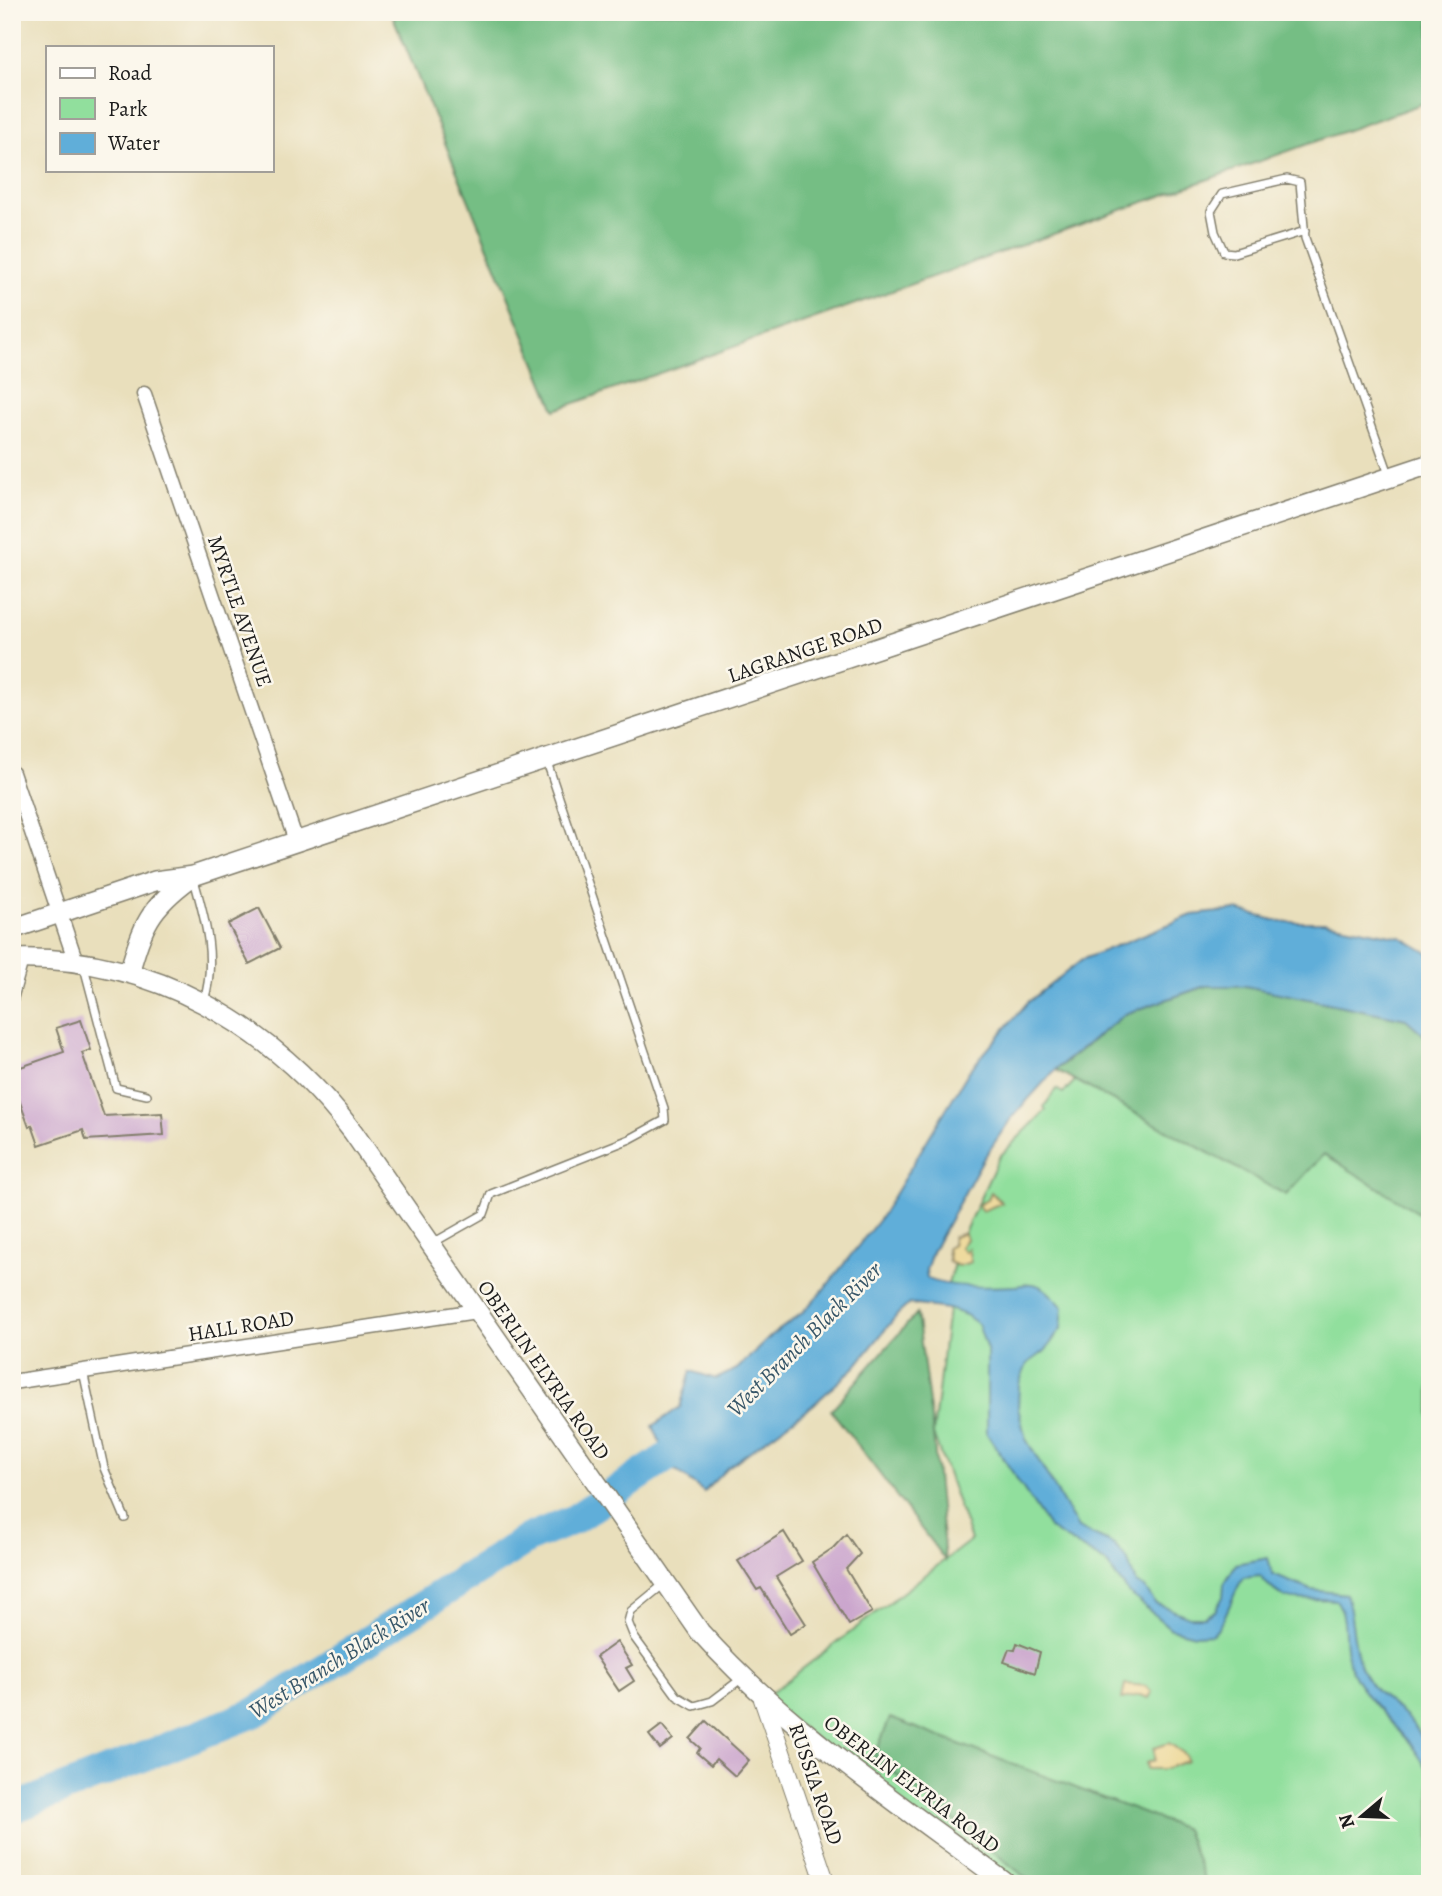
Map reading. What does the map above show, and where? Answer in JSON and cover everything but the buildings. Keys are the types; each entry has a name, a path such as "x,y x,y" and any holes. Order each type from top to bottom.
{"main road":[{"name":"LAGRANGE ROAD","path":"12,929 155,881 193,876 1430,464"},
{"name":"LAGRANGE ROAD","path":"129,973 150,913 167,895 193,876"},
{"name":"OBERLIN ELYRIA ROAD","path":"19,958 80,962 129,973 204,1002 255,1033 308,1078 353,1132 664,1584 700,1632 763,1699 814,1741 1007,1884"}],"street":[{"name":"MYRTLE AVENUE","path":"144,394 296,841"},
{"path":"12,773 59,912 80,962"},
{"name":"HALL ROAD","path":"12,1382 476,1311"},
{"name":"RUSSIA ROAD","path":"763,1699 826,1884"}],"lane":[{"path":"1305,232 1243,251 1224,252 1211,211 1222,194 1287,179 1300,182 1305,232 1390,477"},
{"path":"430,1244 484,1214 491,1194 630,1139 665,1121 664,1108 546,760"},
{"path":"193,876 211,958 211,979 204,1002"},
{"path":"12,1005 19,958"},
{"path":"80,962 116,1088 147,1095"},
{"path":"83,1371 104,1468 125,1518"},
{"path":"664,1584 631,1611 628,1622 634,1637 677,1696 694,1706 712,1701 742,1678"}],"green space":[{"path":"391,12 1430,12 1430,101 555,410"},
{"path":"1206,986 1245,986 1406,1019 1430,1040 1430,1220 1324,1154 1286,1195 1056,1070 1125,1014"},
{"path":"1119,1037 1430,1214 1430,1884 1007,1884 763,1699 971,1540 933,1434 948,1309 948,1283 964,1233 999,1157 1046,1110 1044,1107 1056,1089 1063,1093"},
{"path":"917,1313 933,1433 945,1560 831,1410"},
{"path":"890,1718 1185,1829 1206,1884 1034,1884 874,1757"}],"sand":[{"path":"991,1192 1002,1203 982,1211 978,1205 988,1199"},
{"path":"964,1233 966,1239 960,1247 965,1252 968,1248 971,1262 958,1266 949,1262 947,1248 952,1245 953,1237"},
{"path":"1125,1684 1146,1686 1152,1692 1149,1698 1140,1695 1122,1699"},
{"path":"1169,1743 1186,1755 1187,1761 1164,1769 1147,1769 1146,1763 1154,1760 1154,1748"}],"water":[{"path":"1237,910 1281,922 1325,922 1401,937 1430,954 1430,1040 1406,1019 1245,986 1205,986 1125,1014 1056,1069 1012,1117 982,1161 932,1252 926,1270 927,1278 945,1284 970,1286 1032,1284 1052,1296 1063,1307 1061,1329 1045,1351 1027,1364 1019,1384 1018,1408 1026,1439 1078,1528 1113,1544 1127,1559 1136,1583 1145,1588 1155,1603 1189,1617 1204,1617 1215,1611 1223,1597 1224,1584 1236,1564 1268,1558 1273,1575 1311,1590 1346,1594 1356,1652 1362,1669 1381,1696 1414,1725 1428,1754 1430,1775 1411,1745 1367,1696 1358,1682 1347,1659 1343,1615 1336,1600 1294,1599 1278,1594 1260,1576 1243,1578 1213,1634 1195,1635 1171,1629 1128,1592 1105,1562 1050,1529 987,1434 987,1350 978,1324 966,1315 948,1309 909,1304 856,1366 812,1406 727,1468 704,1492 671,1467 653,1426 680,1407 691,1371 716,1379 737,1369 772,1335 801,1314 825,1288 880,1218 969,1071 1027,1003 1083,959 1192,915"}],"waterway":[{"name":"West Branch Black River","path":"12,1809 254,1713 529,1538 573,1520 699,1436"}]}
